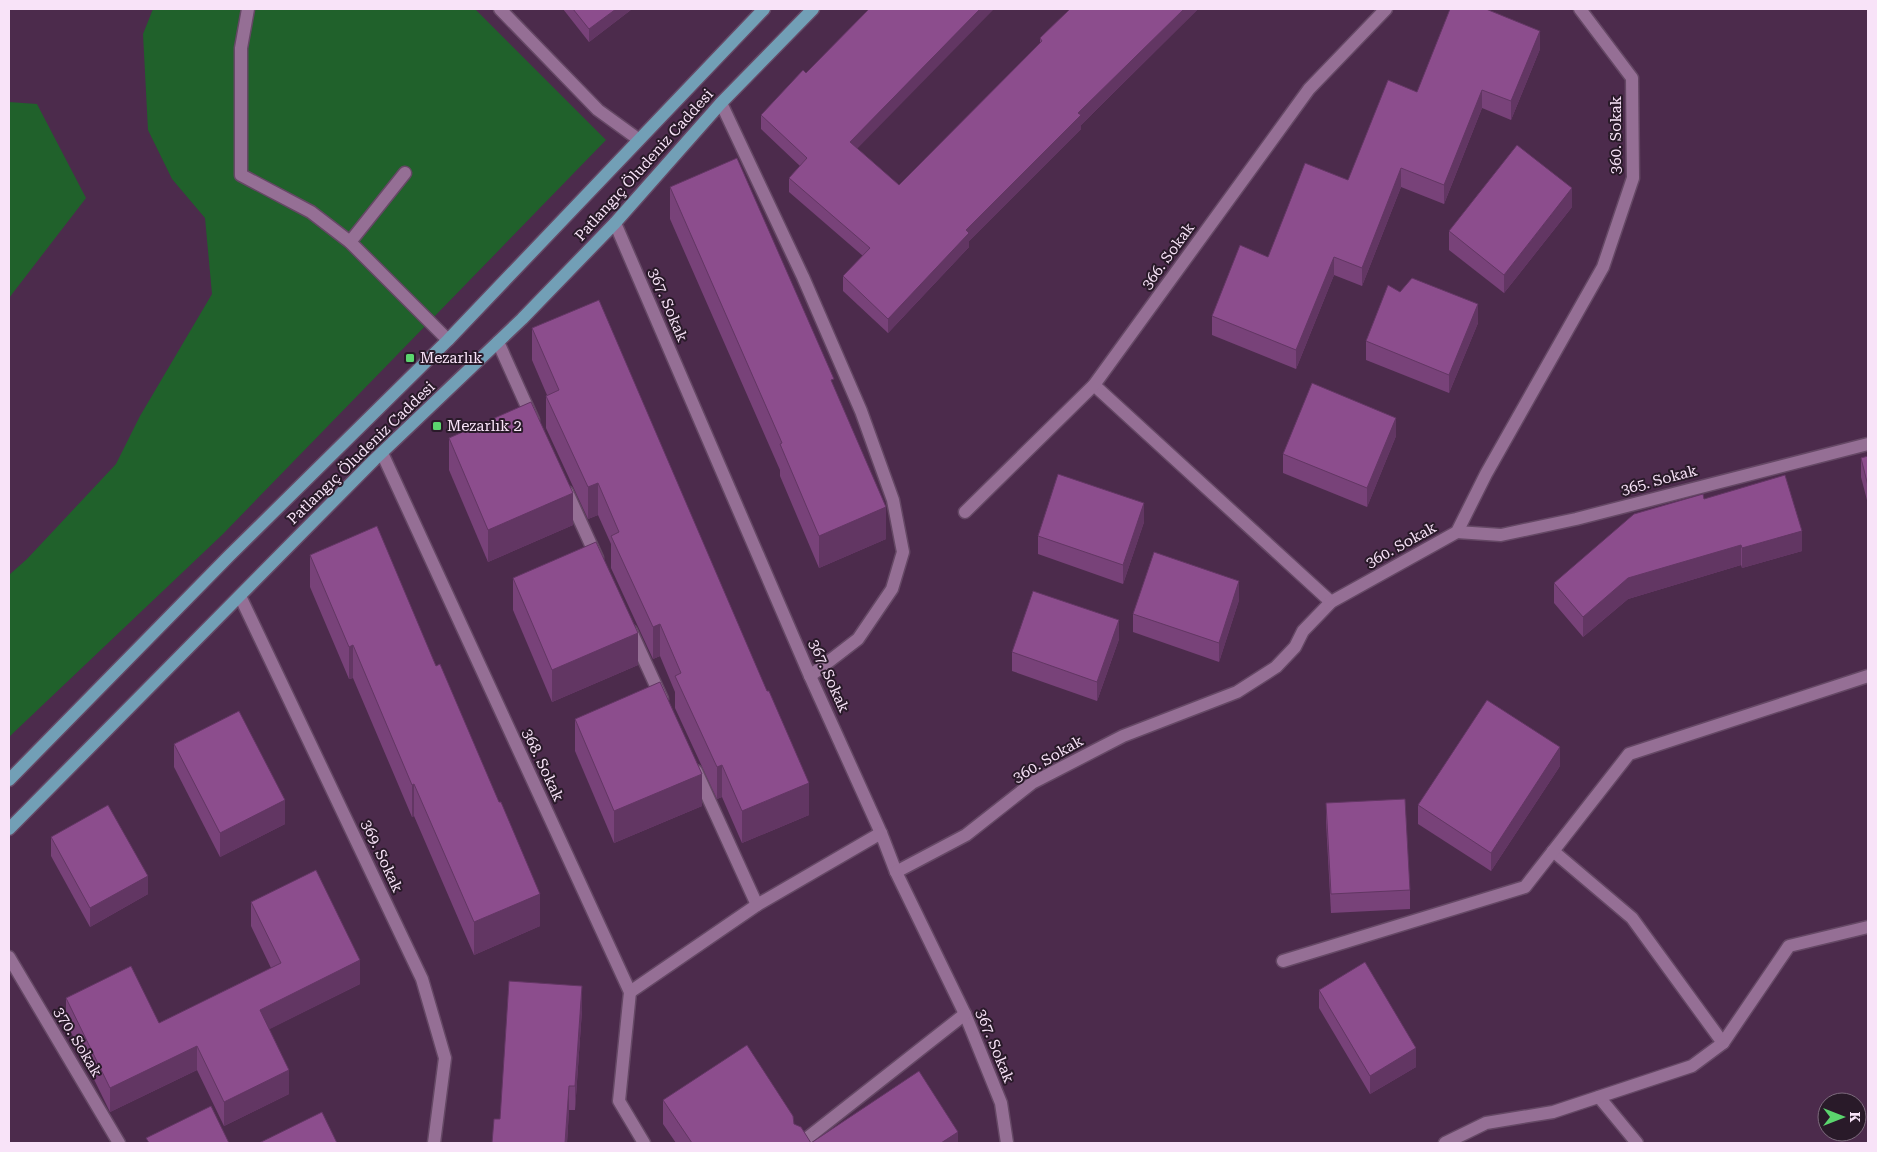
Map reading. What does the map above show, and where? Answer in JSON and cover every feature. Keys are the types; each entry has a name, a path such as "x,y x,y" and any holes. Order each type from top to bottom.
{"main road":[{"name":"Patlangıç Öludeniz Caddesi","path":"9,780 223,563 448,340 764,9"},
{"name":"Patlangıç Öludeniz Caddesi","path":"9,828 382,453 498,342 615,223 720,104 813,9"}],"street":[{"path":"248,9 242,48 241,175 311,212 350,242 448,340"},
{"path":"500,9 598,110 638,139"},
{"name":"366. Sokak","path":"965,512 1094,384 1309,89 1386,9"},
{"name":"360. Sokak","path":"896,872 966,835 1032,783 1123,736 1237,692 1276,667 1295,647 1303,631 1330,602 1457,532 1486,474 1603,267 1633,178 1632,78 1580,9"},
{"path":"720,104 803,277 861,411 893,500 903,552 892,589 858,639 810,676"},
{"path":"350,242 405,173"},
{"name":"367. Sokak","path":"615,223 810,676 881,833 896,872 965,1014 1001,1103 1007,1143"},
{"path":"498,342 540,433"},
{"path":"1094,384 1330,602"},
{"name":"365. Sokak","path":"1457,532 1501,536 1576,519 1868,444"},
{"name":"368. Sokak","path":"382,453 630,992"},
{"path":"560,478 602,569"},
{"name":"369. Sokak","path":"240,596 422,979 445,1058 434,1143"},
{"path":"628,624 669,714"},
{"path":"1283,961 1525,887 1629,754 1868,676"},
{"path":"689,758 757,905"},
{"path":"644,1143 619,1101 630,992 757,905 881,833"},
{"path":"1553,851 1632,918 1724,1044"},
{"path":"1445,1143 1486,1123 1553,1112 1692,1066 1724,1044 1789,946 1868,927"},
{"name":"370. Sokak","path":"9,957 119,1143"},
{"path":"801,1143 965,1014"},
{"path":"1599,1097 1637,1143"}],"green space":[{"path":"153,9 475,9 606,140 223,534 9,737 9,575 27,559 116,464 140,416 212,294 205,218 172,179 148,130 143,34"},
{"path":"9,102 37,104 86,198 9,298"}],"building":[{"path":"573,9 616,9 589,29"},
{"path":"869,9 980,9 850,142 899,185 1042,41 1040,38 1070,9 1184,9 1078,113 1081,115 966,230 969,233 888,319 843,276 870,248 789,178 807,158 761,115 803,70 806,73"},
{"path":"1450,9 1486,9 1540,31 1511,101 1482,90 1444,185 1401,168 1362,268 1334,257 1296,350 1212,316 1240,245 1268,257 1305,163 1348,180 1388,80 1417,92"},
{"path":"1517,145 1572,188 1504,275 1449,231"},
{"path":"737,158 834,379 831,380 886,507 819,536 780,444 782,443 670,187"},
{"path":"1412,278 1478,304 1449,375 1366,341 1388,285 1400,292"},
{"path":"599,300 767,691 769,691 809,783 742,811 722,765 717,767 675,676 681,673 660,624 653,627 611,536 619,532 598,483 588,487 546,396 559,390 532,328"},
{"path":"1312,383 1396,418 1367,488 1283,454"},
{"path":"531,402 573,493 488,530 449,438"},
{"path":"1868,456 1868,486 1861,458"},
{"path":"1058,474 1144,503 1123,565 1038,536"},
{"path":"1785,475 1802,531 1742,548 1741,545 1628,578 1583,617 1554,583 1634,514 1703,494 1704,499"},
{"path":"377,526 436,666 440,664 540,894 474,922 414,784 412,785 353,645 349,647 310,555"},
{"path":"596,542 638,633 552,670 513,578"},
{"path":"1154,552 1239,581 1219,643 1133,614"},
{"path":"1033,591 1119,620 1097,682 1012,652"},
{"path":"660,682 702,774 614,811 575,719"},
{"path":"1487,700 1560,747 1491,853 1418,805"},
{"path":"239,711 285,800 220,833 174,744"},
{"path":"1405,799 1410,890 1331,894 1326,803"},
{"path":"108,805 148,876 90,908 51,837"},
{"path":"316,870 360,960 260,1010 289,1070 224,1102 197,1046 110,1088 66,998 131,966 159,1023 281,963 251,902"},
{"path":"1365,962 1416,1048 1370,1076 1319,990"},
{"path":"509,981 582,986 575,1086 569,1086 565,1143 492,1143 494,1119 500,1119"},
{"path":"747,1045 793,1116 794,1124 801,1127 811,1143 692,1143 663,1100"},
{"path":"919,1071 958,1132 941,1143 811,1143"},
{"path":"211,1106 229,1143 149,1143 146,1138"},
{"path":"322,1112 337,1143 259,1143"}],"place":[{"name":"Mezarlık","path":"410,358"},
{"name":"Mezarlık 2","path":"437,426"}]}
